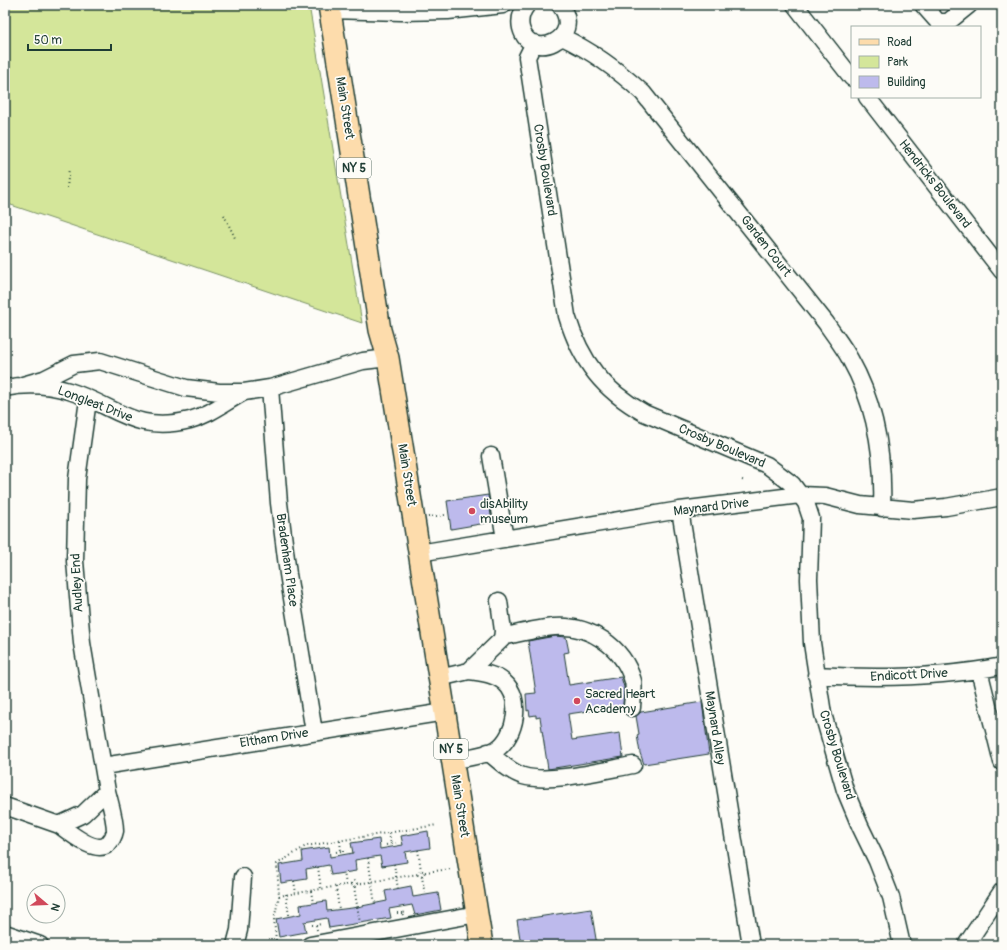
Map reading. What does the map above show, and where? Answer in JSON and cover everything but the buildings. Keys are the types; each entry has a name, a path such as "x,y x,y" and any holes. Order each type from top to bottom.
{"main road":[{"name":"Main Street","path":"329,8 380,330 388,358 482,945"}],"street":[{"path":"329,8 402,12 448,11 503,5"},
{"path":"508,5 525,8 520,26 523,34 534,43 546,45 558,41 565,31 567,17 560,5"},
{"path":"795,5 851,77"},
{"path":"924,5 938,22 948,22 969,5"},
{"name":"Garden Court","path":"562,36 582,46 627,78 643,93 826,323 849,358 869,401 881,451 882,508"},
{"name":"Crosby Boulevard","path":"534,43 527,57 568,316 580,352 599,379 628,404 644,413 767,465 792,484 806,503 811,518 809,611 816,675 823,714 845,790 877,862 890,897 902,945"},
{"name":"Hendricks Boulevard","path":"868,98 1002,271"},
{"name":"Longleat Drive","path":"23,385 44,379 74,364 100,361 186,388 219,392 244,392 270,388 363,361 388,358"},
{"path":"5,388 23,385"},
{"name":"Longleat Drive","path":"23,385 69,391 122,416 159,424 192,420 208,414 221,408 231,399 244,392"},
{"name":"Bradenham Place","path":"270,388 279,503 288,574 314,732"},
{"name":"Audley End","path":"59,825 87,844 97,847 105,846 112,840 115,832 82,643 75,561 77,479 88,400"},
{"path":"491,456 505,539"},
{"name":"Maynard Drive","path":"419,553 680,510 800,495 825,496 860,505 913,510 946,507 1002,497"},
{"name":"Maynard Alley","path":"680,510 751,945"},
{"path":"469,671 495,647 502,636 499,601"},
{"path":"502,636 555,627 586,630 610,643 623,659 634,682 632,708"},
{"name":"Endicott Drive","path":"816,675 898,678 979,670 1002,666"},
{"path":"979,670 1002,762"},
{"path":"439,678 469,671 496,676 506,683 510,689 515,704 515,719 506,741 496,750 453,761"},
{"name":"Eltham Drive","path":"103,766 445,712"},
{"path":"488,752 509,769 523,776 535,778 552,778 633,765"},
{"path":"5,806 59,825 83,814 107,791"},
{"path":"235,945 239,930 243,877"},
{"path":"966,945 1002,891"},
{"path":"313,941 346,941 477,914"},
{"path":"14,939 40,945"}],"path":[{"path":"67,188 69,168"},
{"path":"224,215 236,240"},
{"path":"427,517 445,515"},
{"path":"276,940 274,920 279,896 276,864 306,846 437,825"},
{"path":"389,833 391,844"},
{"path":"340,841 341,851"},
{"path":"386,844 396,843"},
{"path":"336,852 346,850"},
{"path":"418,850 421,870 418,874"},
{"path":"368,858 375,904"},
{"path":"394,864 398,889"},
{"path":"318,867 321,889"},
{"path":"421,870 425,872 452,869"},
{"path":"344,872 346,885"},
{"path":"425,872 422,877 425,895"},
{"path":"354,887 357,884 396,877 418,874 422,877"},
{"path":"294,881 296,893"},
{"path":"279,896 336,887 351,884 354,881 357,884"},
{"path":"351,884 354,887 360,927"},
{"path":"336,887 339,909"},
{"path":"311,891 313,903"},
{"path":"286,894 289,916"},
{"path":"397,913 402,913"},
{"path":"312,925 321,924"},
{"path":"313,941 316,925"}],"green space":[{"path":"5,5 309,5 362,323 5,203"}],"place":[{"name":"disAbility museum","path":"472,511"},
{"name":"Sacred Heart Academy","path":"577,701"}]}
